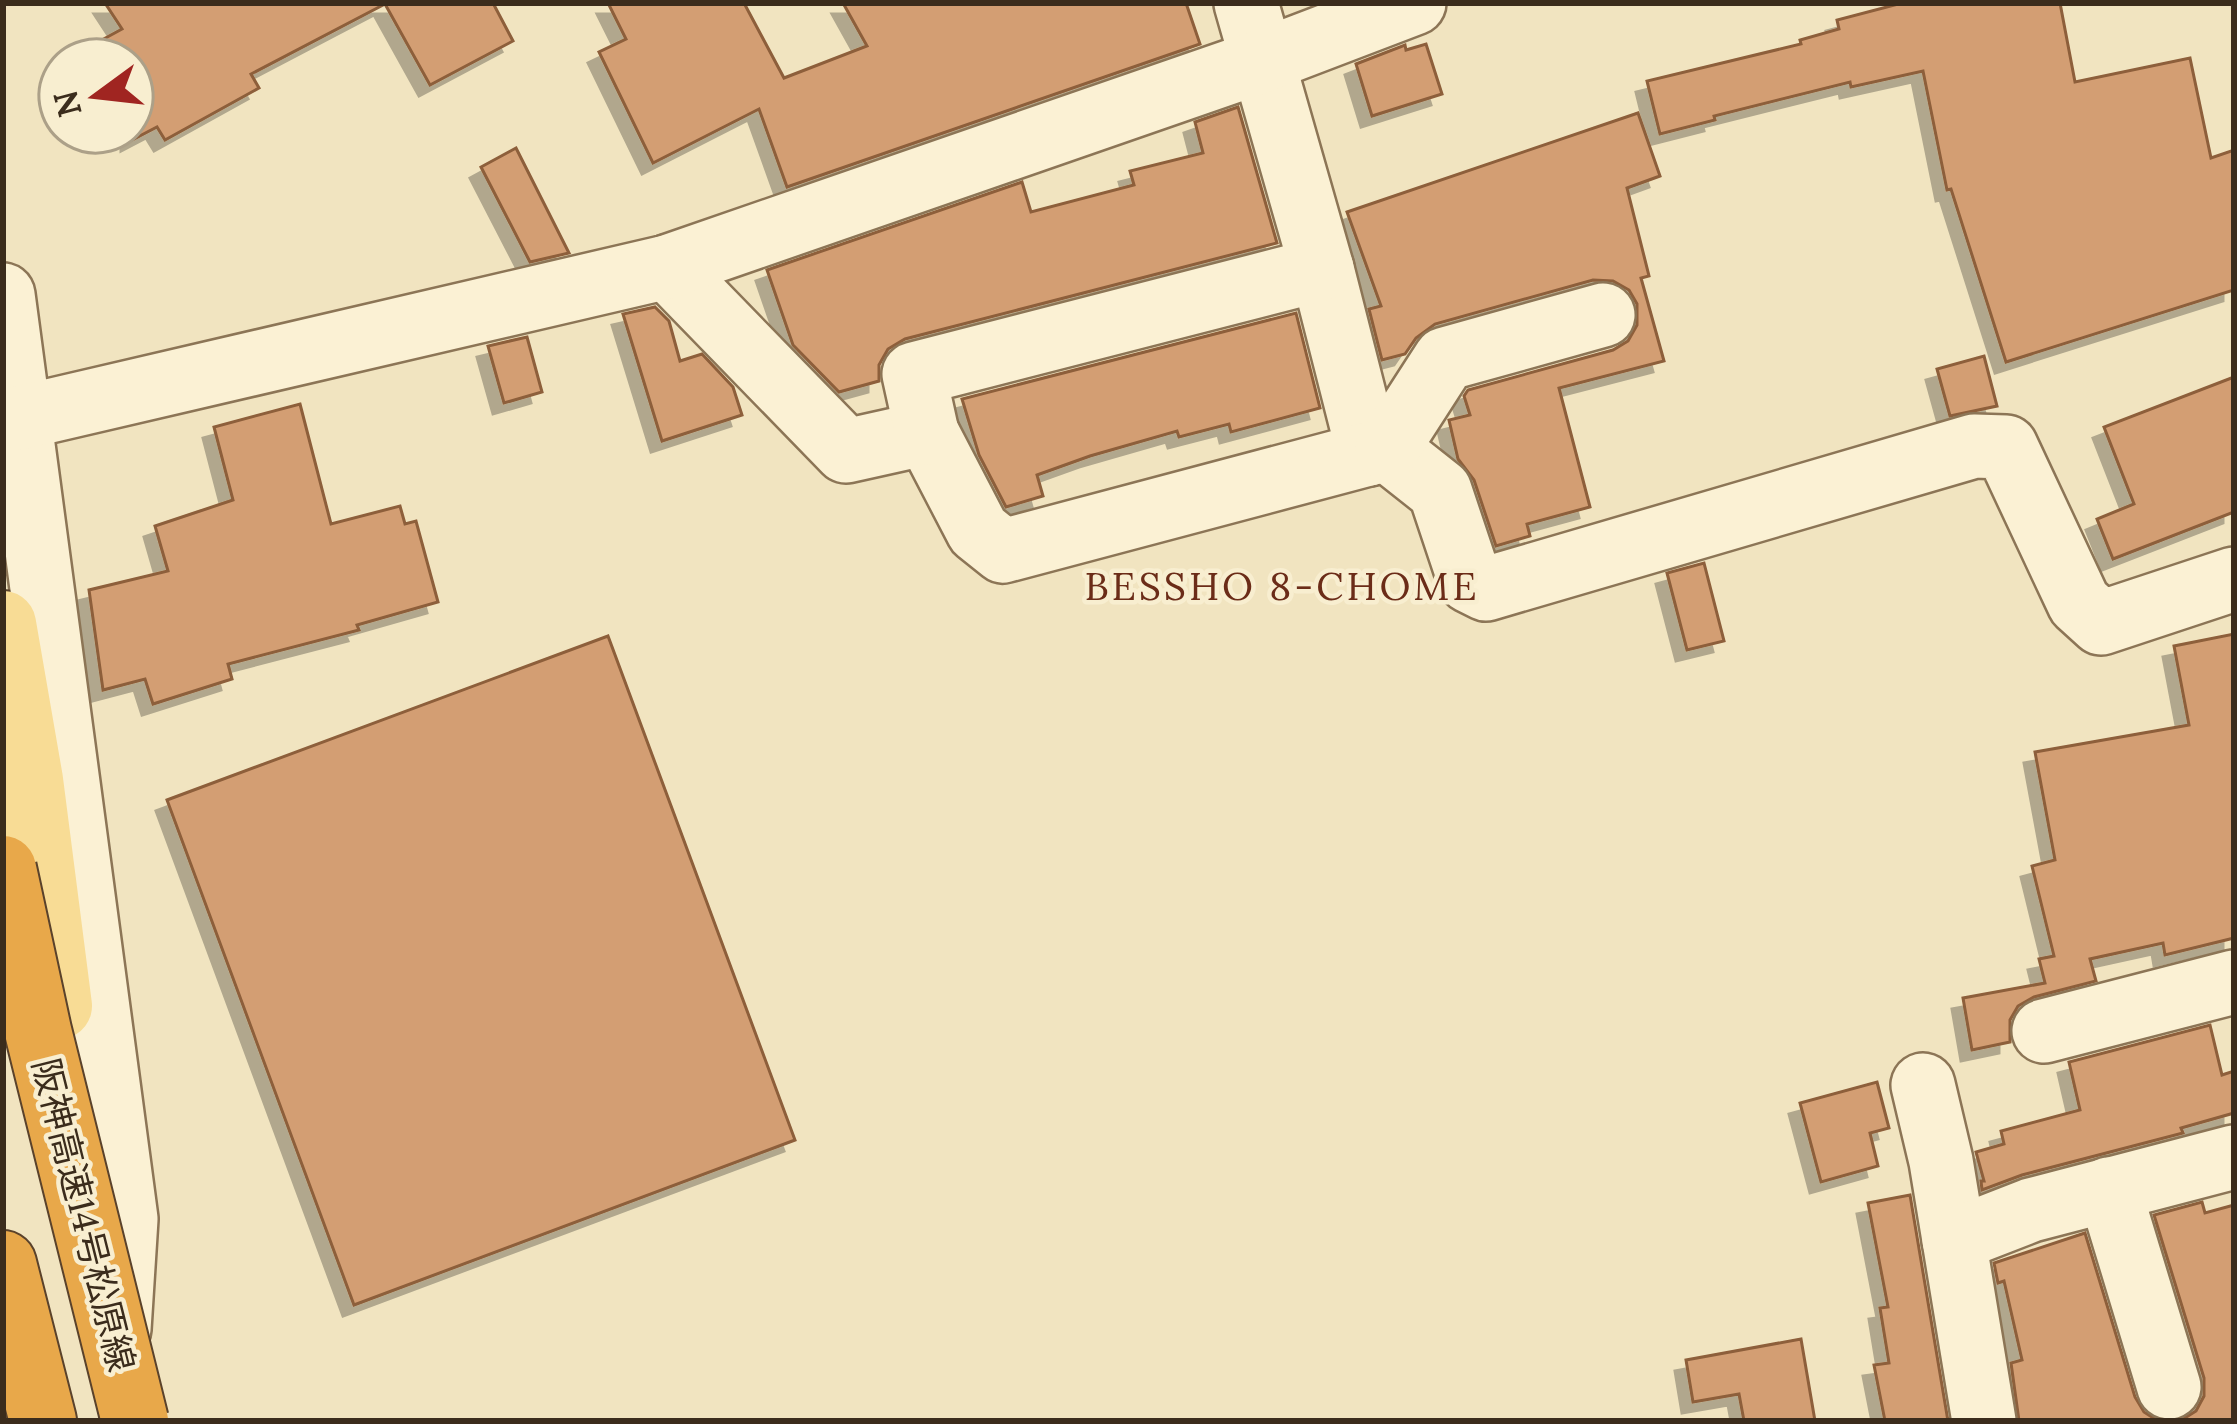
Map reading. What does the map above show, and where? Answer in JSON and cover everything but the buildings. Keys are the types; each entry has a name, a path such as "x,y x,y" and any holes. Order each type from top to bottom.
{"highway":[{"name":"阪神高速14号松原線","path":"3,868 38,1031 135,1421"},
{"path":"3,1264 43,1421"}],"main road":[{"path":"3,624 30,780 112,1421"}],"street":[{"path":"19,418 667,267 1254,32 1414,3"},
{"path":"1254,32 1378,451 1440,490 1471,581 1486,590 1974,446 2006,447 2079,603 2102,623 2234,579"},
{"path":"667,267 846,451 927,433"},
{"path":"1322,269 914,374 927,433 979,531 1003,551 1378,451 1445,359 1603,315"},
{"path":"3,296 126,1219 112,1421"},
{"path":"2044,1031 2232,990"},
{"path":"1923,1085 1984,1421"},
{"path":"1954,1240 2031,1210 2234,1156"},
{"path":"2109,1189 2169,1387"}],"district":[{"name":"BESSHO 8-CHOME","path":"1282,586"}]}
